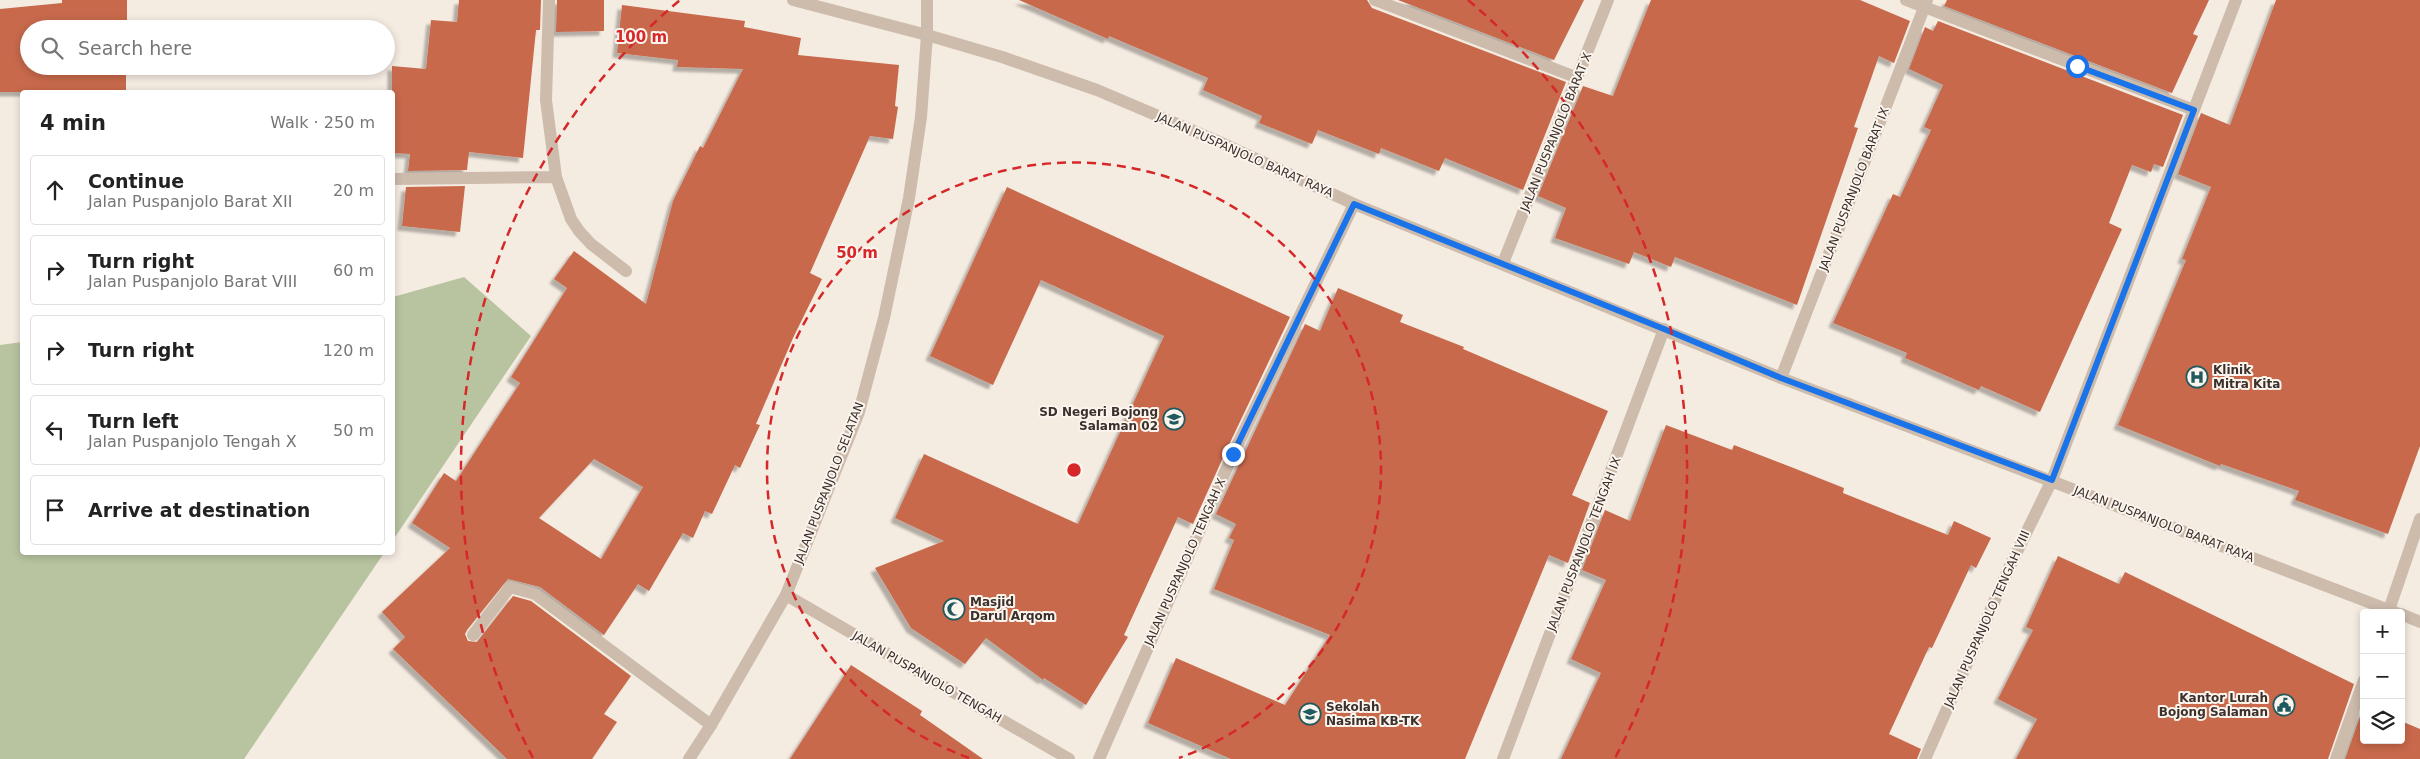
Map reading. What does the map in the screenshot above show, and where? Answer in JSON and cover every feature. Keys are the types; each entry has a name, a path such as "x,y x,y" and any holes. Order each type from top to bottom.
{"street":[{"path":"549,0 546,100 556,177 570,219 591,244 626,271"},
{"name":"JALAN PUSPANJOLO BARAT RAYA","path":"793,0 811,2 1002,57 1097,90 1217,141 1354,204 1503,263 1781,378 2052,480 2383,609"},
{"name":"JALAN PUSPANJOLO SELATAN","path":"689,759 711,725 786,595 859,412 884,318 909,198 921,117 927,35 927,0"},
{"path":"1375,0 1578,78"},
{"name":"JALAN PUSPANJOLO BARAT X","path":"1503,263 1608,0"},
{"path":"1906,0 1925,3 1991,34 2194,110"},
{"name":"JALAN PUSPANJOLO TENGAH VIII","path":"1925,759 2009,568 2052,480 2236,0"},
{"name":"JALAN PUSPANJOLO BARAT IX","path":"1781,378 1925,3"},
{"path":"395,178 556,177"},
{"name":"JALAN PUSPANJOLO TENGAH X","path":"1099,759 1233,454 1354,204"},
{"name":"JALAN PUSPANJOLO TENGAH IX","path":"1503,759 1664,329"},
{"path":"2392,609 2420,519"},
{"path":"473,635 510,587 535,594 711,725"},
{"name":"JALAN PUSPANJOLO TENGAH","path":"786,595 1069,759"},
{"path":"2405,616 2420,622"},
{"path":"2336,759 2360,691"}],"green space":[{"path":"464,277 531,336 395,537 395,296"},
{"path":"20,342 20,555 383,555 244,759 0,759 0,345"}],"building":[{"path":"62,0 127,0 127,20 20,20 20,75 126,75 126,90 20,90 20,92 0,92 0,9 62,3"},
{"path":"459,0 541,0 540,30 536,30 523,158 469,152 467,170 408,171 410,154 395,153 395,90 392,90 392,75 395,75 395,66 426,69 431,20 457,22"},
{"path":"557,0 604,0 604,31 556,32"},
{"path":"1019,0 1367,0 1372,8 1566,82 1523,190 1445,158 1439,171 1381,148 1379,154 1318,130 1312,144 1259,123 1262,116 1203,90 1208,78 1109,36 1108,39"},
{"path":"1398,0 1584,0 1554,60"},
{"path":"1651,0 1860,0 1910,21 1894,63 1879,56 1854,127 1858,128 1797,305 1675,257 1671,267 1634,252 1629,264 1555,238 1566,208 1538,196 1583,86 1613,96"},
{"path":"1947,0 2209,0 2193,34 2198,36 2172,93 1944,6"},
{"path":"2276,0 2420,0 2420,446 2388,534 2295,500 2299,491 2221,464 2220,466 2118,425 2186,260 2182,259 2211,187 2178,174 2201,113 2230,125"},
{"path":"622,5 745,21 744,27 801,38 798,55 899,65 895,106 898,107 893,139 870,136 810,273 822,279 793,338 756,424 760,425 740,468 735,465 712,514 705,511 693,538 683,533 649,591 638,584 604,635 540,587 508,579 467,630 465,634 468,641 477,642 513,596 531,601 631,676 604,714 617,722 592,759 507,759 393,649 405,637 382,612 450,548 412,523 444,473 456,481 520,383 511,377 567,288 554,279 574,251 646,304 673,201 700,146 703,148 743,69 677,67 678,60 617,53","holes":["594,459 643,487 601,559 539,518"]},
{"path":"1938,21 2183,115 2163,167 2154,164 2151,172 2132,165 2109,223 2122,229 2040,412 1981,386 1979,390 1905,358 1907,353 1833,323 1893,194 1900,197 1931,130 1924,127 1943,85 1909,69 1925,27 1933,31"},
{"path":"465,186 460,232 402,226 406,187"},
{"name":"SD Negeri Bojong Salaman 02","path":"1007,187 1290,317 1193,524 1178,517 1124,635 1128,637 1086,705 1044,678 1043,680 986,638 965,664 911,628 875,568 944,541 895,518 924,454 1078,524 1164,336 1041,280 993,385 930,356"},
{"path":"1338,288 1403,315 1400,322 1464,347 1463,349 1608,411 1572,495 1590,503 1568,563 1549,555 1465,759 1231,759 1148,723 1176,658 1285,705 1330,635 1214,589 1234,540 1229,538 1236,524 1216,514 1305,324 1320,331"},
{"path":"1666,425 1732,450 1734,445 1791,467 1844,488 1843,493 1948,535 1954,521 1991,538 1976,568 1971,565 1932,648 1929,647 1889,734 1921,749 1917,759 1561,759 1601,673 1571,659 1606,580 1582,570 1605,510 1630,521"},
{"path":"2058,556 2119,584 2125,572 2354,684 2328,759 2016,759 2037,719 1998,699 2033,630 2026,627"},
{"path":"851,665 922,711 920,715 983,759 790,759"},
{"path":"2360,716 2360,744 2405,744 2405,723 2420,729 2420,759 2345,759"}],"place":[{"name":"Klinik Mitra Kita","path":"2197,377"},
{"name":"SD Negeri Bojong Salaman 02","path":"1174,419"},
{"name":"Masjid Darul Arqom","path":"954,609"},
{"name":"Kantor Lurah Bojong Salaman","path":"2284,705"},
{"name":"Sekolah Nasima KB-TK","path":"1310,714"}],"route":[{"path":"1233,454 1354,204 1503,263 1781,378 2052,480 2100,350 2134,270 2194,110 2077,66"}]}
